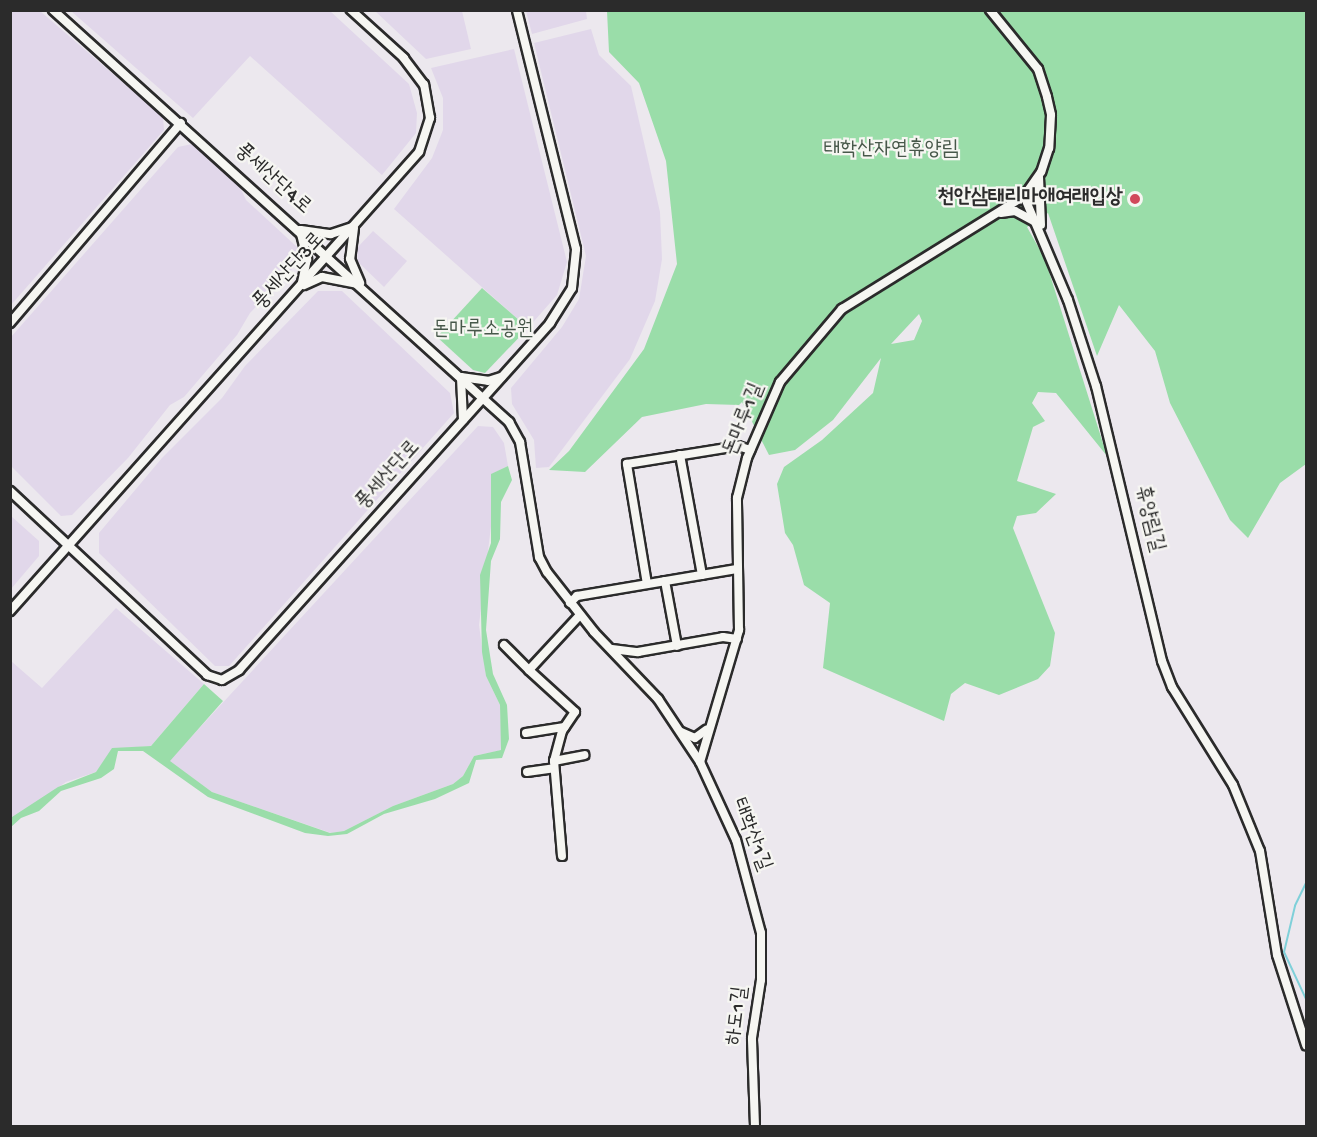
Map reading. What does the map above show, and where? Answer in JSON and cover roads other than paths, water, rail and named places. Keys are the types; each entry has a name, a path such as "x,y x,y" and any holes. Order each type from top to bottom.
{"street":[{"name":"풍세산단4로","path":"54,10 329,255 509,422 520,442 539,557 570,603 634,673 680,731 700,762"},
{"name":"풍세산단3로","path":"10,611 419,152 430,117 429,99 415,70 351,10"},
{"name":"풍세산단로","path":"10,491 207,675 222,680 239,670 562,309 576,270 576,249 517,10"},
{"path":"990,10 1038,69 1051,115 1049,148 1039,175 1024,196"},
{"path":"10,323 181,123"},
{"path":"1039,175 1038,210 1043,238"},
{"name":"돈마루1길","path":"700,762 737,639 737,498 750,450 780,382 842,309 855,298 1024,196"},
{"name":"휴양림길","path":"1024,196 1043,238 1096,386 1162,661 1172,687 1245,809 1260,851 1277,956 1306,1045"},
{"path":"999,213 1028,215 1038,225"},
{"path":"300,287 307,259 300,229 320,234 355,226 350,259 360,284"},
{"path":"300,287 322,277 360,284"},
{"path":"463,421 461,377 489,381 503,377"},
{"path":"647,584 627,464 738,446 750,450"},
{"path":"680,455 702,575"},
{"path":"570,603 577,596 737,569"},
{"path":"665,581 676,646"},
{"path":"529,670 580,615"},
{"path":"612,649 638,652 723,637 737,639"},
{"path":"504,645 575,712 565,727 554,764 562,856"},
{"path":"634,673 638,652"},
{"path":"526,732 565,727"},
{"path":"680,731 695,738 709,727"},
{"path":"527,772 584,755"},
{"name":"태학산1길","path":"700,762 736,840 756,911"},
{"name":"하도1길","path":"755,1126 752,1038 763,954 756,911"}],"waterway":[{"path":"1306,883 1295,906 1284,952 1306,999"}],"place":[{"name":"천안삼태리마애여래입상","path":"1135,199"}],"park label":[{"name":"태학산자연휴양림","path":"891,151"},
{"name":"돈마루소공원","path":"483,331"}]}
